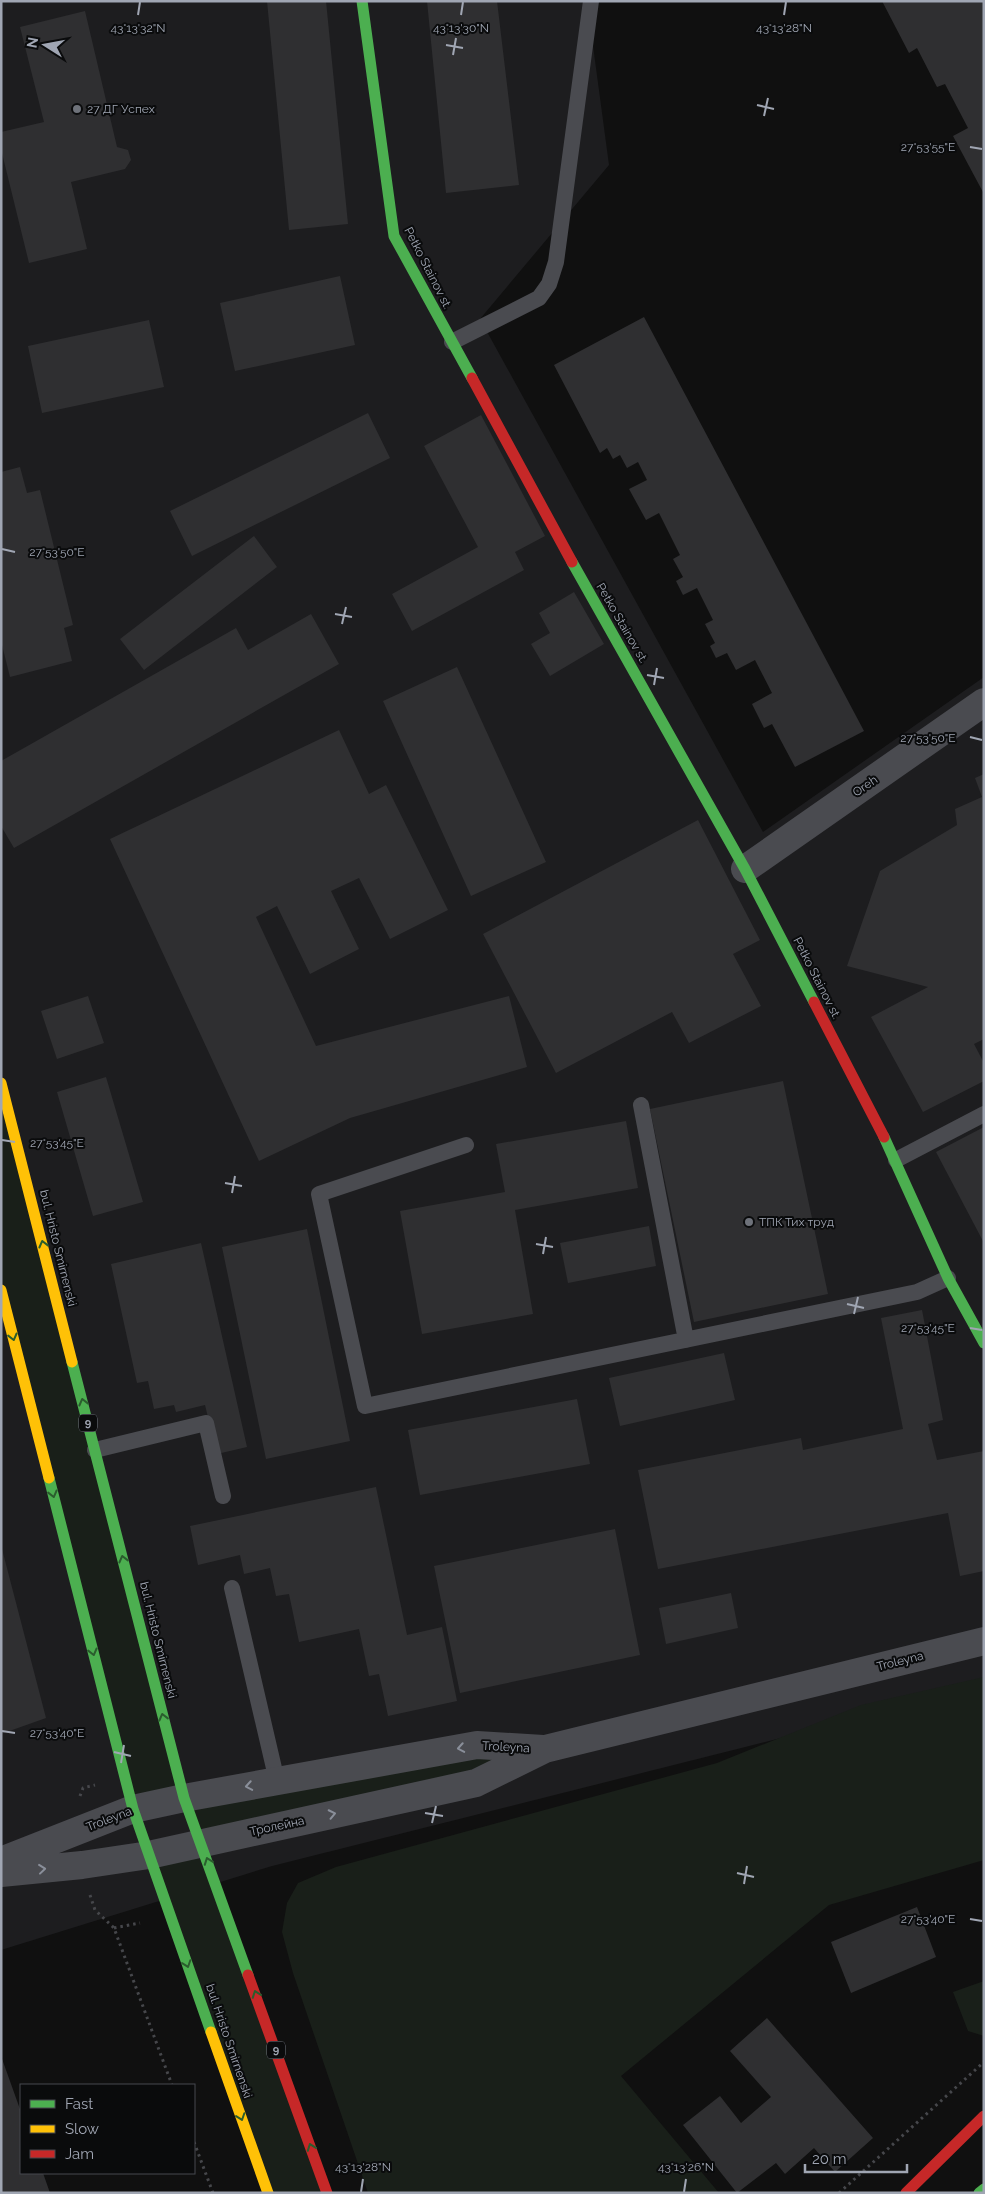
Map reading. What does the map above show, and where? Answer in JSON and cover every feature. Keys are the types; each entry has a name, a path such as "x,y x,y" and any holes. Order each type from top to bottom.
{"main road":[{"name":"Petko Stainov st.","path":"362,1 394,236 576,569 745,869 896,1160 948,1278 984,1343"},
{"name":"bul. Hristo Smirnenski","path":"1,1083 184,1798 328,2193"},
{"name":"bul. Hristo Smirnenski","path":"1,1290 133,1809 268,2193"},
{"path":"906,2193 984,2116"},
{"path":"979,2193 984,2189"}],"street":[{"name":"Oreh","path":"745,869 984,702"},
{"name":"Troleyna","path":"1,1861 133,1809 477,1745 544,1749 984,1641"},
{"name":"Тролейна","path":"1,1873 82,1865 149,1855 201,1842 476,1783 544,1749"}],"lane":[{"path":"452,342 539,298 549,284 556,262 591,1"},
{"path":"641,1105 686,1340"},
{"path":"896,1160 984,1114"},
{"path":"466,1145 319,1194 365,1406 917,1292 948,1278"},
{"path":"95,1450 206,1423 223,1496"},
{"path":"232,1588 277,1781"}],"path":[{"path":"82,1865 95,1910 114,1928 172,2084"},
{"path":"839,2193 984,2062"},
{"path":"195,2145 212,2193"}],"shaded area":[{"path":"1,1 587,1 609,165 480,319 763,832 984,677 984,1687 272,1866 1,1950"},
{"path":"1,1083 184,1797 477,1745 532,1755 202,1842 327,2193 268,2193 149,1855 201,1842 184,1798 133,1809 1,1290"},
{"path":"984,1677 984,1860 829,1905 621,2076 719,2193 368,2193 293,1973 282,1932 287,1903 298,1883 336,1867 717,1763 861,1705"},
{"path":"984,1981 984,2036 968,2031 953,1992"}],"building":[{"path":"267,1 326,1 348,224 289,230"},
{"path":"427,1 497,1 519,185 446,193"},
{"path":"882,1 984,1 984,194 953,136 968,128 945,84 937,87 917,48 909,53"},
{"path":"85,11 117,147 128,150 131,160 125,169 71,182 87,249 29,263 1,149 1,132 44,122 20,27"},
{"path":"340,276 355,345 235,371 220,303"},
{"path":"644,317 864,731 795,767 772,724 764,728 752,704 772,693 755,660 736,670 727,653 716,658 710,646 715,643 705,624 713,620 697,588 683,595 676,581 683,577 673,559 680,555 659,513 646,520 629,489 647,480 638,462 627,468 620,455 613,459 607,448 600,453 554,365"},
{"path":"149,320 164,387 42,413 28,346"},
{"path":"368,413 390,458 192,556 170,511"},
{"path":"481,415 545,536 515,552 524,570 412,631 392,594 478,547 424,446"},
{"path":"20,467 27,493 40,490 73,625 64,628 72,661 10,677 1,641 1,472"},
{"path":"254,536 277,567 144,670 120,639"},
{"path":"574,592 604,644 550,676 531,644 550,633 539,613"},
{"path":"311,614 339,664 14,848 1,826 1,761 236,628 248,650"},
{"path":"457,667 546,862 471,896 383,701"},
{"path":"339,730 369,794 386,785 448,910 390,939 359,878 331,891 359,949 310,974 277,906 256,917 316,1046 509,996 527,1067 350,1118 259,1161 110,839"},
{"path":"984,774 984,1039 974,1044 984,1063 984,1081 923,1112 871,1017 928,987 847,966 880,871 957,825 955,809 982,797 975,778"},
{"path":"698,820 760,940 733,954 761,1006 689,1043 672,1012 556,1073 483,934"},
{"path":"88,996 104,1043 57,1059 41,1011"},
{"path":"106,1077 143,1202 93,1216 57,1092"},
{"path":"783,1081 828,1294 694,1322 650,1109"},
{"path":"626,1121 638,1188 515,1210 533,1314 422,1334 400,1211 505,1192 496,1144"},
{"path":"984,1127 984,1243 936,1152"},
{"path":"649,1226 656,1266 568,1283 560,1243"},
{"path":"307,1229 350,1441 266,1459 222,1247"},
{"path":"201,1243 247,1447 217,1454 205,1405 176,1412 174,1405 154,1409 148,1381 137,1383 111,1264"},
{"path":"922,1310 943,1420 928,1424 937,1460 984,1451 984,1571 960,1576 948,1513 658,1569 638,1470 801,1438 803,1450 903,1429 881,1318"},
{"path":"724,1353 735,1400 620,1426 609,1378"},
{"path":"577,1399 590,1464 420,1495 408,1430"},
{"path":"376,1487 407,1635 442,1627 457,1701 388,1716 379,1674 369,1676 359,1629 299,1642 289,1594 276,1596 270,1568 244,1574 240,1555 198,1565 190,1526"},
{"path":"615,1529 640,1655 460,1693 434,1566"},
{"path":"1,1550 46,1718 1,1734"},
{"path":"731,1593 738,1628 666,1644 659,1608"},
{"path":"917,1907 936,1957 851,1993 831,1942"},
{"path":"767,2018 873,2138 835,2172 814,2148 785,2174 776,2163 737,2193 683,2125 720,2096 741,2123 771,2097 730,2051"},
{"path":"1,2056 20,2109 20,2174 43,2174 50,2193 1,2193"}],"traffic: fast":[{"path":"362,1 394,236 472,378"},
{"path":"572,562 745,869 814,1002"},
{"path":"884,1137 948,1278 984,1343"},
{"path":"72,1362 184,1798 248,1975"},
{"path":"49,1478 133,1809 211,2032"},
{"path":"979,2193 984,2189"}],"traffic: slow":[{"path":"1,1083 72,1362"},
{"path":"1,1290 49,1478"},
{"path":"211,2032 268,2193"}],"traffic: jam":[{"path":"472,378 572,562"},
{"path":"814,1002 884,1137"},
{"path":"248,1975 327,2193"},
{"path":"906,2193 984,2116"}],"place":[{"name":"27 ДГ Успех","path":"77,109"},
{"name":"ТПК Тих труд","path":"749,1222"}]}
